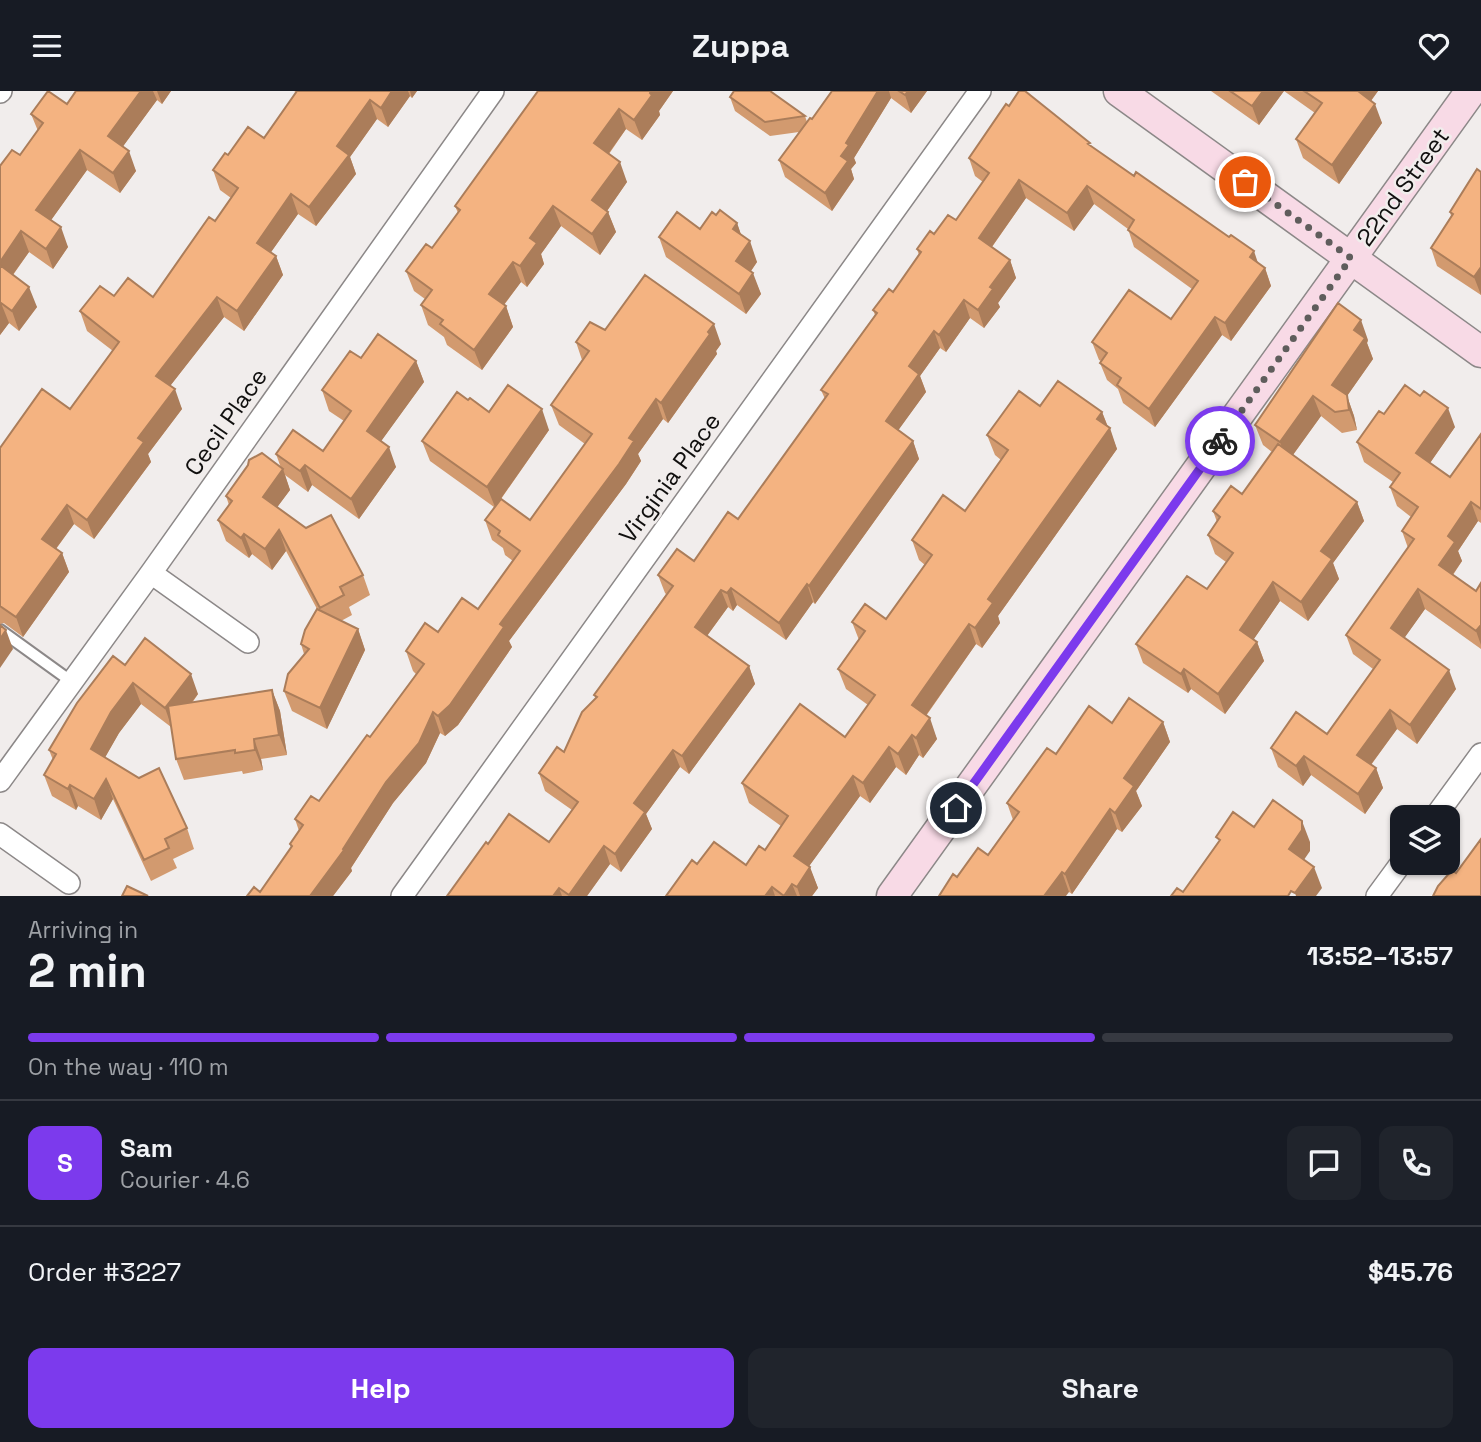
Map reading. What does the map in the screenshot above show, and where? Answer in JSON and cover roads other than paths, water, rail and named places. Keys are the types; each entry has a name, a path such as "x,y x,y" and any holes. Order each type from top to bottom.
{"street":[{"name":"Cecil Place","path":"0,781 493,91"},
{"name":"Virginia Place","path":"402,896 980,91"},
{"path":"1119,91 1481,352"},
{"name":"22nd Street","path":"892,896 1351,258 1470,98"},
{"path":"150,573 248,642"},
{"path":"1444,805 1481,754"},
{"path":"0,834 69,883"},
{"path":"1377,896 1392,875"}],"lane":[{"path":"0,630 72,682"}]}
